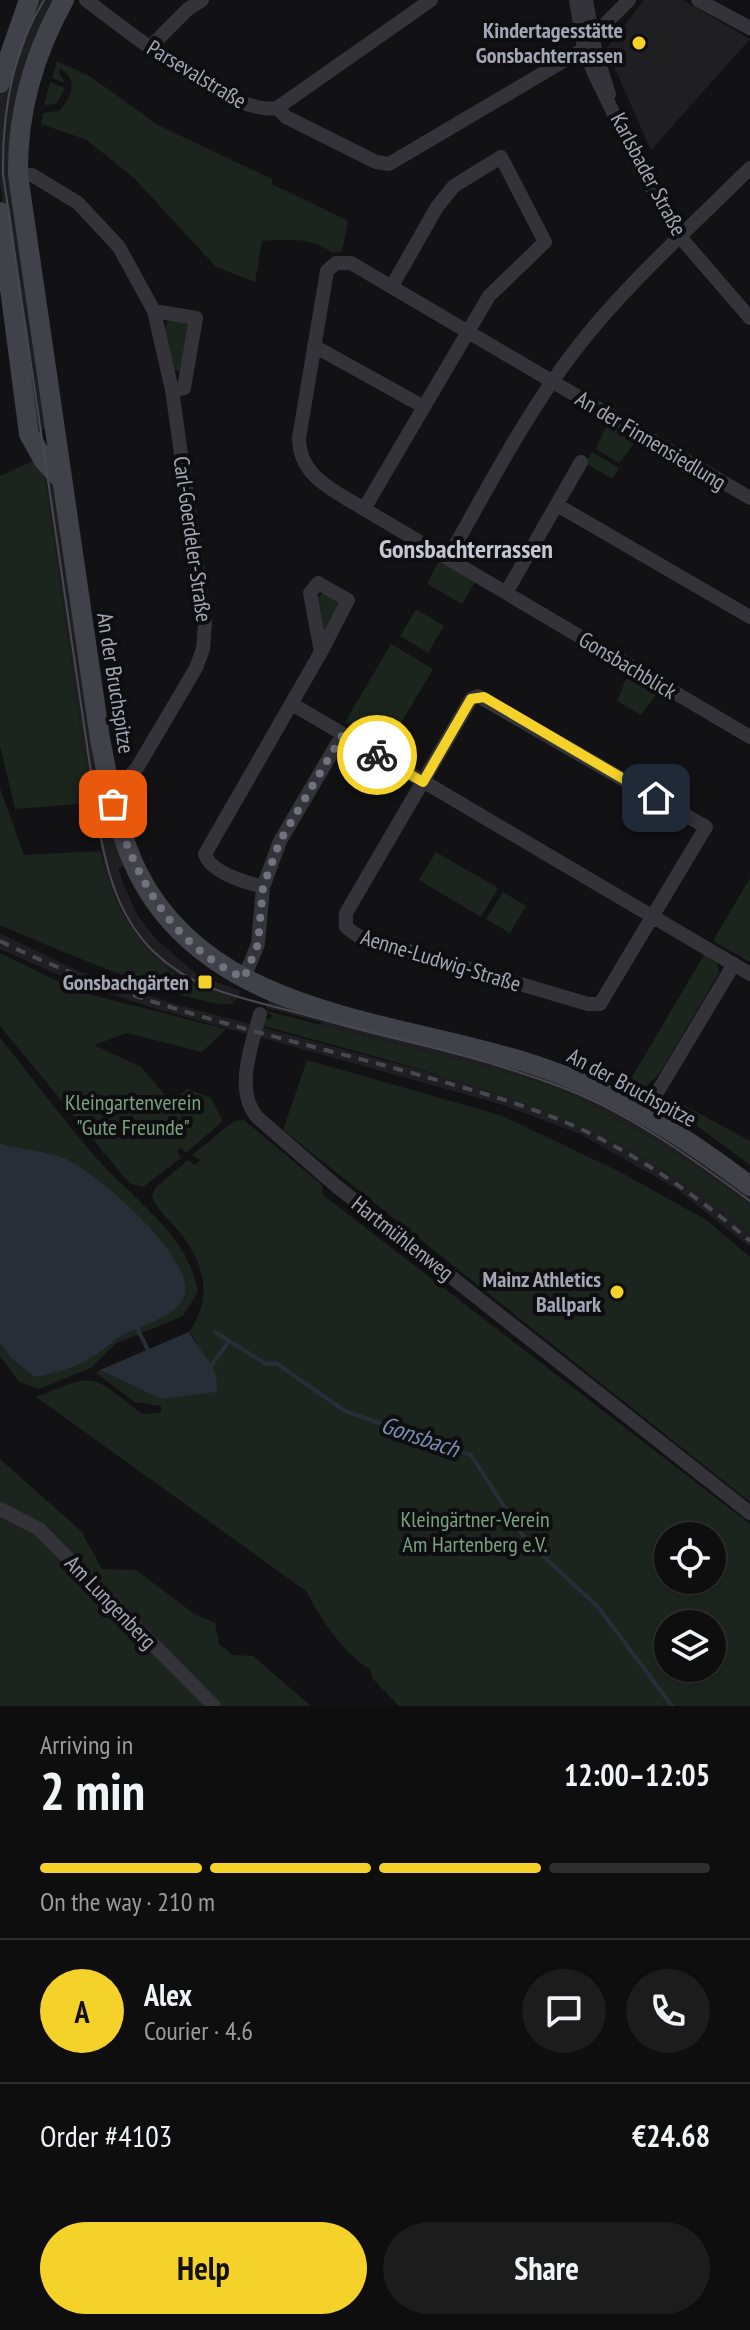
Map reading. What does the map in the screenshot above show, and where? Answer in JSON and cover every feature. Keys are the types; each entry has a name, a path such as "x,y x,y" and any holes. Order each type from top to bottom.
{"main road":[{"path":"0,83 29,0"},
{"name":"An der Bruchspitze","path":"64,0 34,69 23,110 18,175 60,478 105,766 138,873 173,924 209,957 268,990 314,1006 541,1067 583,1083 646,1112 750,1177"},
{"name":"An der Bruchspitze","path":"0,212 29,434 44,461 60,478"},
{"path":"29,434 45,437 53,426"},
{"name":"An der Bruchspitze","path":"646,1112 750,1186"}],"street":[{"name":"Parsevalstraße","path":"86,0 174,65 256,109 277,108 431,0"},
{"path":"150,47 188,9 202,0"},
{"name":"Karlsbader Straße","path":"576,0 596,79 611,102 639,166 681,238 750,318"},
{"name":"Karlsbader Straße","path":"586,0 588,39"},
{"path":"277,108 286,117 376,162 389,164 588,39 629,0"},
{"path":"698,0 750,28"},
{"path":"364,509 489,296 545,242 501,157 454,186 437,207 392,286"},
{"path":"448,558 552,382 603,316 750,168"},
{"name":"Carl-Goerdeler-Straße","path":"18,175 32,175 56,187 88,214 119,247 154,311 172,390 205,635 196,668 124,796 112,796"},
{"name":"An der Finnensiedlung","path":"343,262 392,286 750,498"},
{"name":"Gonsbachblick","path":"343,262 330,266 324,277 299,451 311,473 321,483 364,509 750,737"},
{"path":"154,311 196,318 184,388 172,390"},
{"path":"314,346 424,407"},
{"path":"506,593 581,462"},
{"path":"557,505 750,617"},
{"path":"263,887 232,876 209,862 205,854 321,652"},
{"path":"423,782 471,699 484,697 706,827 653,917"},
{"path":"292,704 744,970 646,1112"},
{"path":"249,980 258,944 263,887 280,841 343,734"},
{"path":"105,766 137,768"},
{"name":"Aenne-Ludwig-Straße","path":"423,782 346,913 344,921 349,931 598,1005 606,999 653,917"},
{"name":"Hartmühlenweg","path":"260,1014 245,1086 249,1108 257,1117 335,1185 750,1513"},
{"name":"Am Lungenberg","path":"0,1509 39,1529 214,1706"}],"shaded area":[{"path":"36,0 57,0 15,127 46,428 41,432 37,431 0,184 0,96 6,73"},
{"path":"644,0 683,0 750,39 651,150 606,49"},
{"path":"43,466 55,482 124,866 118,868 123,883 138,916 156,939 196,974 241,991 236,1001 198,987 159,963 136,938 108,882 91,803"},
{"path":"0,933 78,971 168,1002 505,1093 584,1125 672,1173 728,1213 750,1233 750,1247 675,1188 580,1134 500,1104 150,1007 77,983 0,949"},
{"path":"270,995 574,1083 750,1190 750,1205 652,1138 568,1093 527,1078 266,1008"},
{"path":"0,1144 66,1159 121,1199 161,1241 176,1262 185,1281 184,1297 180,1304 75,1366 35,1377 11,1358 0,1342"},
{"path":"189,1332 212,1367 217,1383 216,1392 161,1399 100,1370"}],"green space":[{"path":"57,61 91,77 158,125 272,179 272,184 348,221 342,251 333,253 317,244 299,240 262,241 255,282 216,267 135,179 87,140 41,124 43,113 59,111 72,89 70,78 60,68 59,73 65,83 52,78"},
{"path":"50,82 65,88 56,104 44,105"},
{"path":"169,319 189,323 180,372 173,369 165,328"},
{"path":"607,424 636,441 619,463 596,449"},
{"path":"592,452 619,468 613,479 585,463"},
{"path":"34,460 43,466 91,803 15,809 0,745 0,476"},
{"path":"439,561 475,582 462,604 427,584"},
{"path":"325,590 342,602 327,625 330,627 324,631 316,600"},
{"path":"416,609 444,626 428,653 400,636"},
{"path":"391,644 433,669 387,747 345,722"},
{"path":"627,677 657,694 641,715 617,701"},
{"path":"0,788 24,855 100,851 114,893 133,931 160,963 197,987 235,1003 191,998 157,987 0,925"},
{"path":"436,852 498,888 481,917 419,880"},
{"path":"750,878 750,962 713,941"},
{"path":"503,892 526,906 510,933 486,919"},
{"name":"Kleingartenverein \"Gute Freunde\"","path":"0,953 80,992 226,1029 202,1052 127,1033 94,1045 141,1067 171,1102 187,1089 211,1098 223,1121 186,1153 181,1148 177,1151 181,1158 143,1187 130,1184 0,1026"},
{"path":"704,955 717,963 719,973 659,1074 645,1087 628,1084"},
{"path":"263,1010 527,1078 568,1093 652,1138 743,1199 750,1205 750,1233 696,1191 640,1156 580,1126 455,1080 260,1025 263,1018 271,1019 272,1015"},
{"path":"0,1038 92,1153 170,1233 192,1271 198,1292 183,1316 115,1344 91,1368 39,1389 19,1382 0,1356"},
{"name":"Mainz Athletics Ballpark","path":"307,1060 503,1116 620,1172 708,1221 750,1257 750,1502 283,1130"},
{"path":"678,1102 750,1141 750,1165 680,1113"},
{"name":"Kleingärtner-Verein Am Hartenberg e.V.","path":"244,1120 322,1185 323,1195 750,1524 750,1706 399,1706 373,1679 370,1669 351,1655 334,1634 306,1591 36,1397 72,1383 93,1381 102,1384 142,1414 161,1413 161,1406 135,1402 96,1373 100,1370 161,1399 196,1342 189,1332 201,1306 203,1280 187,1242 152,1196 155,1188 188,1160 195,1165 200,1160 192,1155 234,1121"},
{"path":"0,1459 81,1531 102,1569 136,1570 193,1613 215,1623 219,1644 233,1655 253,1656 311,1706 0,1706"}],"waterway":[{"path":"137,1328 148,1350"},
{"name":"Gonsbach","path":"215,1332 266,1364 276,1363 345,1411 471,1455 526,1540 598,1607 672,1706"},
{"path":"211,1366 229,1341"}],"tram line":[{"path":"44,0 24,41 11,84 4,129 3,174 99,827 106,861 123,910 154,952 170,966 205,985 262,1004 491,1064 579,1094 655,1135 750,1201"}],"railway":[{"path":"0,941 98,983 148,1000 473,1090 562,1121 606,1141 649,1167 750,1241"}],"way so far":[{"path":"113,804 138,873 153,898 173,924 209,957 244,978 256,952 263,887 280,841 343,734 377,755"}],"place":[{"name":"Kindertagesstätte Gonsbachterrassen","path":"639,43"},
{"name":"Gonsbachgärten","path":"205,982"},
{"name":"Mainz Athletics Ballpark","path":"617,1292"}],"district":[{"name":"Gonsbachterrassen","path":"466,549"}],"route":[{"path":"377,755 423,782 471,699 478,696 656,798"}]}
